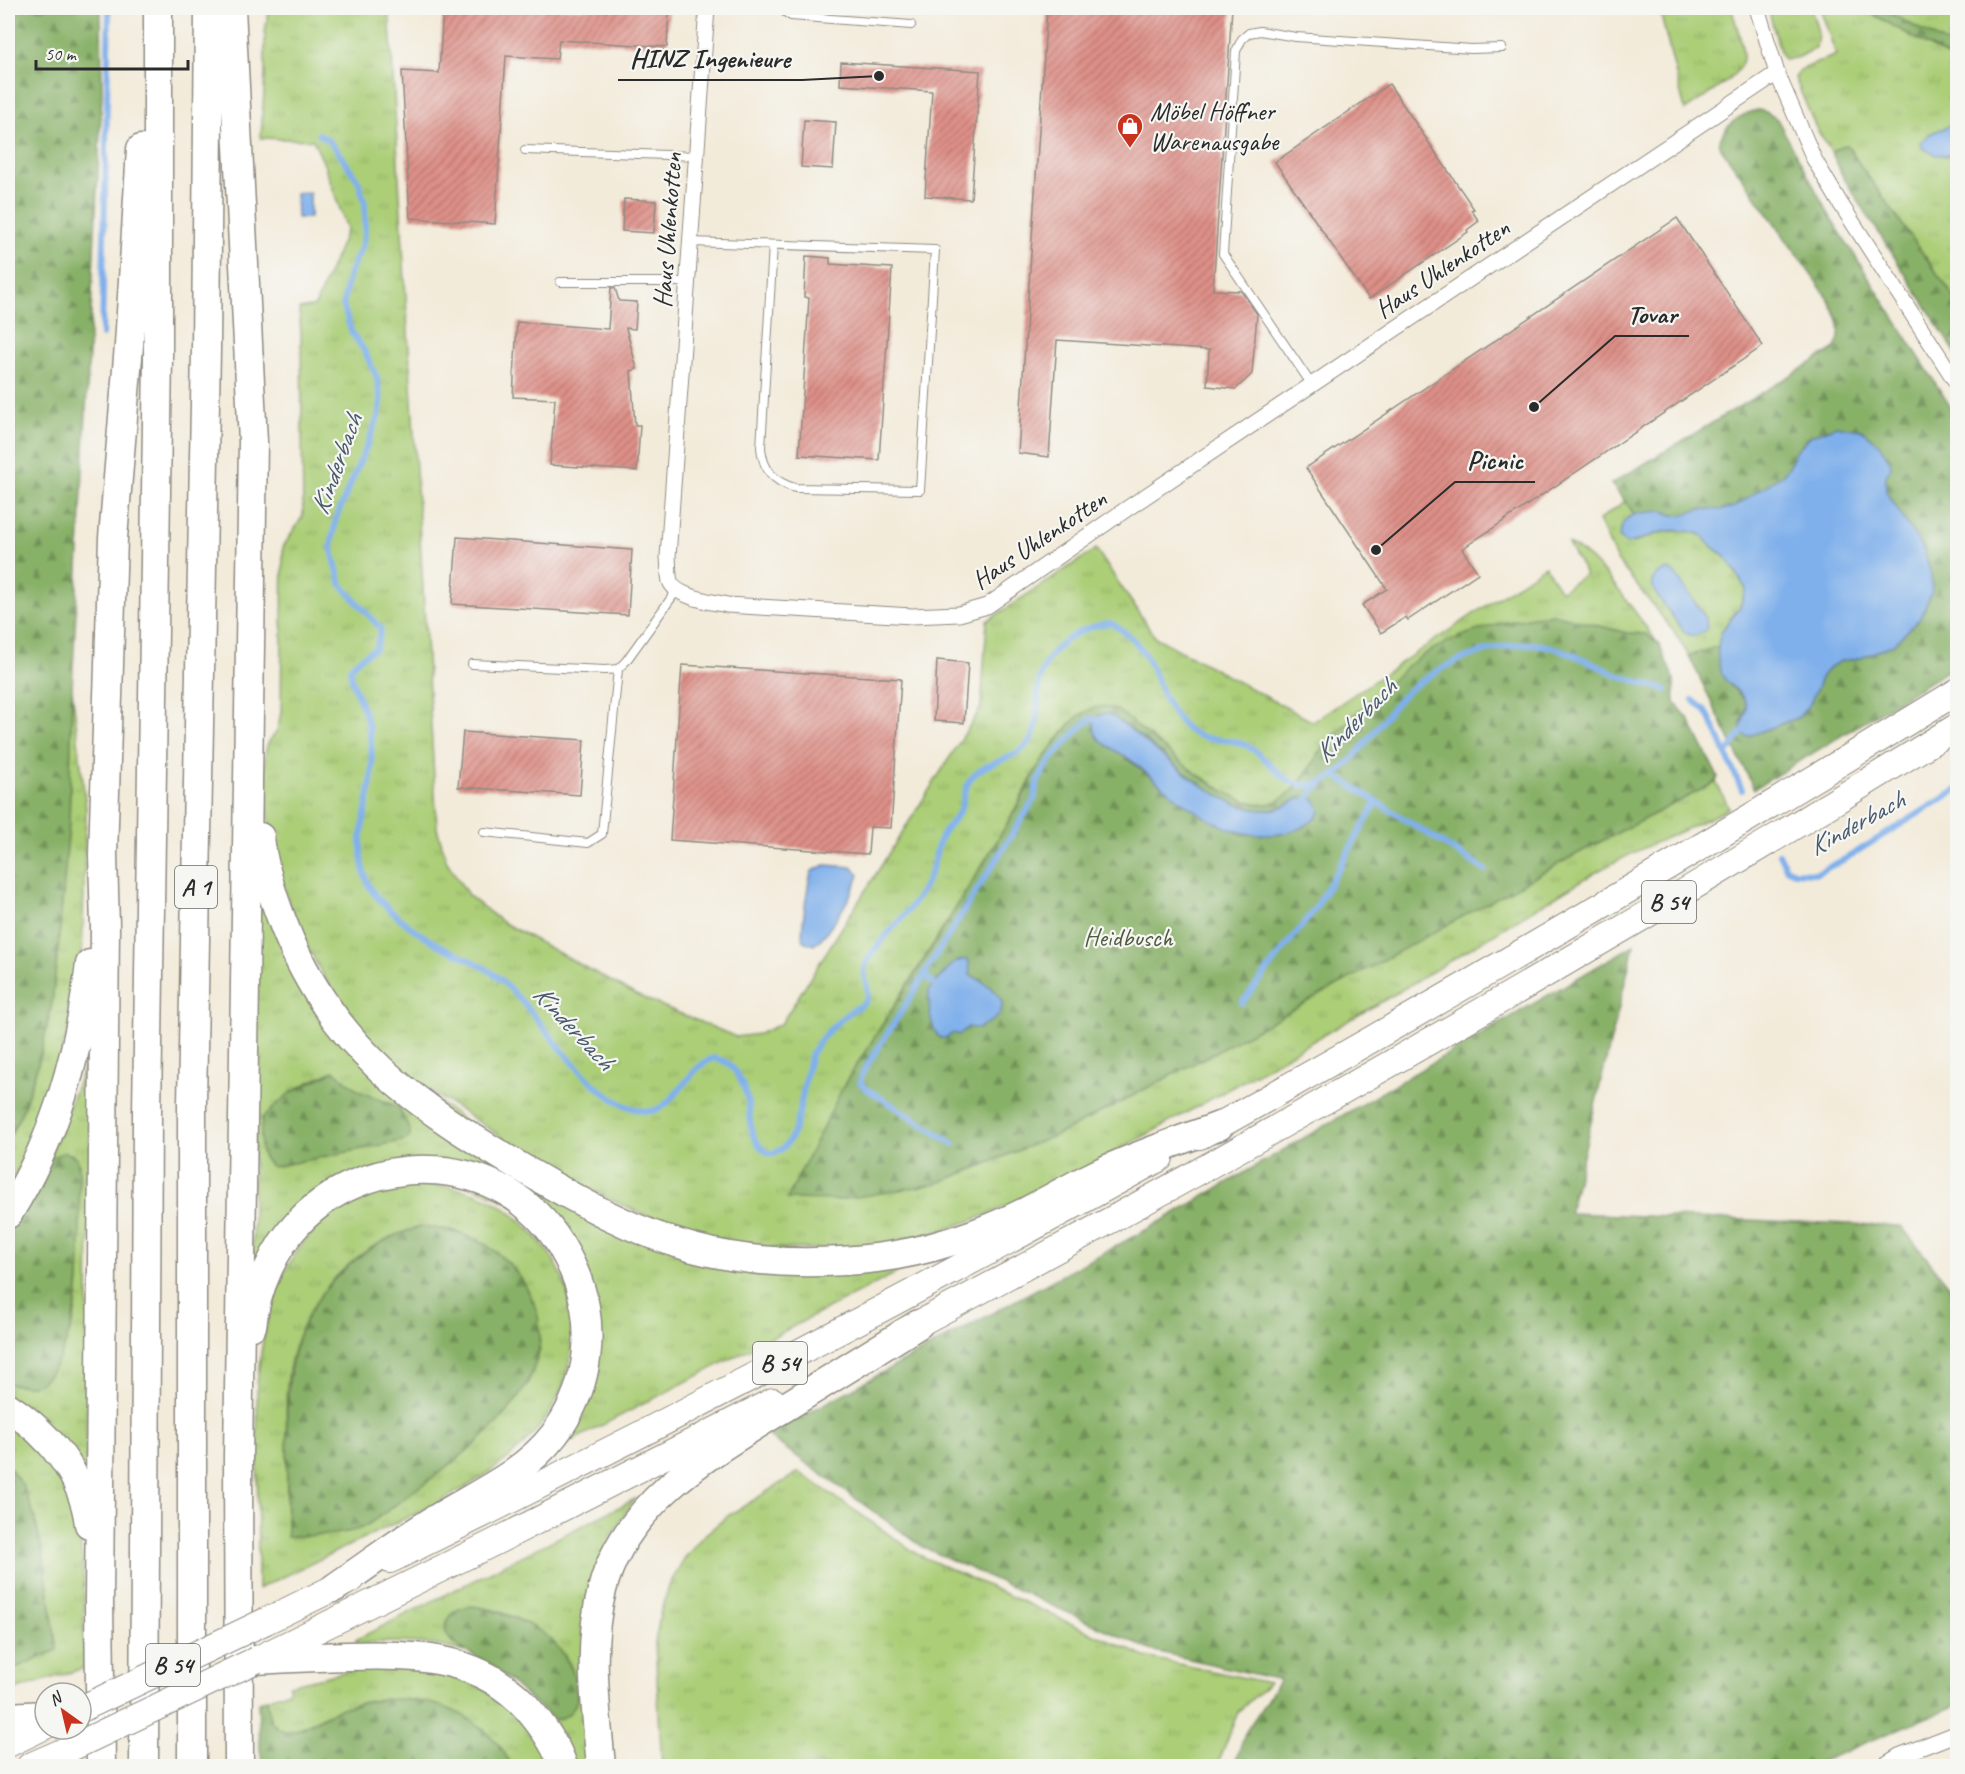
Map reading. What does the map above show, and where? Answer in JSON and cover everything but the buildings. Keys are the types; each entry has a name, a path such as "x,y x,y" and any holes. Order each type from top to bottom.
{"highway":[{"name":"A 1","path":"144,1767 147,1113 158,354 158,8"},
{"name":"A 1","path":"192,1767 192,1103 206,350 209,8"},
{"path":"231,8 254,442 238,1457 240,1764"},
{"path":"101,1767 99,1602 105,939 103,855 113,538 129,345 141,147 158,49"},
{"path":"250,688 258,774 258,818 267,877 291,945 323,1003 363,1054 415,1099 477,1141 583,1204 613,1218 675,1242 725,1255 783,1261 832,1262 879,1257 917,1250 996,1224 1100,1172 1219,1126"},
{"name":"B 54","path":"93,1703 334,1588 584,1464 836,1334 1219,1126 1634,887 1958,690"},
{"name":"B 54","path":"30,1767 256,1660 582,1498 919,1324 1377,1072 1653,911 1958,726"},
{"path":"8,1214 40,1156 67,1084 78,1040 87,986 103,855"},
{"path":"238,1457 257,1299 282,1244 301,1220 321,1204 364,1180 408,1170 434,1169 456,1172 497,1185 524,1203 550,1229 578,1277 588,1321 585,1371 570,1412 553,1436 513,1474 442,1515 334,1588"},
{"path":"601,1767 594,1669 596,1616 610,1563 639,1519 685,1475 719,1450 919,1324"},
{"path":"8,1407 50,1442 70,1468 79,1485 88,1516 99,1602"},
{"path":"256,1660 381,1655 426,1657 458,1664 482,1673 503,1686 527,1708 546,1732 563,1767"},
{"path":"8,1717 33,1716"},
{"path":"8,1744 33,1732"}],"street":[{"name":"Haus Uhlenkotten","path":"706,8 669,557 670,580 677,590 700,599 727,605 937,616 975,610 995,601 1125,510 1777,73"},
{"path":"1756,8 1777,73 1806,144 1958,385"},
{"path":"1883,1767 1899,1756 1958,1733"}],"lane":[{"path":"779,8 791,16 911,26"},
{"path":"1312,385 1223,254 1236,51 1242,39 1249,33 1260,31 1296,37 1473,49 1502,48"},
{"path":"525,150 696,156"},
{"path":"690,242 935,250 920,490 795,488 774,479 766,469 762,460 761,448 773,245"},
{"path":"560,282 687,282"},
{"path":"484,832 588,843 602,834 618,669 677,590"},
{"path":"472,664 618,669"}],"green space":[{"path":"8,8 101,8 102,94 72,689 69,823 58,950 52,1003 40,1058 23,1109 8,1140"},
{"path":"269,8 389,8 437,828 447,862 468,895 502,922 636,995 736,1037 759,1034 781,1024 981,708 987,621 1096,549 1155,637 1313,722 1545,566 1561,591 1586,574 1568,544 1593,561 1605,574 1659,645 1646,634 1627,633 1553,614 1501,623 1449,642 1424,655 1378,692 1323,748 1295,789 1279,801 1266,805 1232,796 1202,777 1081,714 1067,727 1044,757 998,839 845,1083 917,1188 952,1178 1068,1129 1116,1105 1584,850 1716,782 1729,808 1593,874 1415,982 1119,1150 1013,1203 947,1229 885,1243 842,1248 779,1248 732,1242 686,1230 642,1214 557,1171 437,1095 403,1070 372,1040 345,1008 321,972 286,895 275,854 268,812 265,760 267,746 277,730 281,712 283,547 303,516 299,309 315,306 347,229 313,140 261,138 265,32"},
{"path":"1659,8 1731,8 1739,33 1743,58 1736,73 1685,110"},
{"path":"1768,8 1811,8 1818,32 1816,48 1799,57 1785,60 1781,55"},
{"path":"1820,8 1862,8 1957,62 1957,123 1929,134 1943,156 1957,155 1957,301 1847,145 1835,149 1832,153 1816,128 1795,78 1800,70 1836,55"},
{"path":"1862,8 1880,8 1957,49 1957,62"},
{"path":"1880,8 1957,8 1957,49"},
{"path":"1758,110 1777,119 1831,218 1957,417 1957,665 1754,789 1689,656 1719,646 1719,661 1723,675 1746,705 1740,724 1755,734 1799,717 1810,703 1822,676 1829,668 1841,661 1861,658 1893,644 1920,618 1931,574 1923,551 1886,491 1886,475 1891,464 1887,456 1836,426 1810,436 1794,454 1789,467 1782,475 1734,507 1720,510 1700,509 1683,515 1672,515 1662,511 1634,515 1611,484 1836,348 1839,327 1827,297 1719,145 1724,132 1733,122 1745,114"},
{"path":"1847,145 1957,301 1957,355 1843,177 1832,153 1841,146"},
{"path":"1624,502 1630,506 1634,515 1629,517 1634,543 1667,532 1693,532 1702,535 1732,566 1746,589 1739,608 1721,633 1719,646 1689,656 1675,633 1616,559 1599,520"},
{"name":"Heidbusch","path":"1553,614 1627,633 1646,634 1659,645 1674,679 1675,703 1688,718 1718,777 1716,782 1584,850 1214,1053 1059,1134 935,1184 839,1200 787,1199 845,1083 926,957 1017,808 1040,763 1071,723 1081,714 1104,706 1119,711 1169,753 1211,783 1231,795 1250,802 1267,804 1282,799 1294,789 1333,737 1415,660 1453,639 1503,623","holes":["1107,714 1125,725 1184,772 1225,799 1246,807 1267,810 1289,804 1239,833 1220,824 1184,802 1099,739","955,962 969,962 970,975 989,986 1002,1004 986,1024 968,1027 962,1032 937,1035 931,1009 935,983"]},
{"path":"72,689 86,808 82,963 76,1004 43,1117 8,1189 8,1140 23,1109 40,1058 52,1003 69,823"},
{"path":"258,887 331,1023 609,1226 908,1267 566,1444 564,1443 586,1396 556,1221 407,1160 252,1268","holes":["334,1071 359,1091 398,1107 405,1121 406,1140 273,1167 290,1093"]},
{"path":"1634,945 1569,1213 1901,1226 1957,1296 1957,1705 1810,1766 1234,1766 1245,1733 1280,1680 1150,1650 923,1547 767,1435 1153,1226"},
{"path":"89,1054 91,1055 86,1465 83,1466 8,1396 8,1382 11,1384 55,1367 74,1321 79,1282 79,1164 77,1158 72,1154 49,1158"},
{"path":"334,1071 359,1091 398,1107 410,1130 410,1136 406,1140 273,1167 264,1158 262,1152 262,1118 290,1093"},
{"path":"65,1152 77,1158 79,1173 80,1244 78,1291 74,1315 59,1359 49,1374 34,1385 11,1384 8,1382 8,1227 49,1158"},
{"path":"408,1184 453,1188 490,1199 522,1222 536,1237 557,1265 568,1296 572,1338 566,1376 552,1408 532,1436 506,1460 446,1498 258,1589 257,1385 263,1339 275,1295 295,1255 308,1237 325,1220 362,1195","holes":["420,1227 452,1230 483,1242 510,1264 523,1281 540,1350 528,1383 512,1406 478,1442 439,1473 361,1528 288,1537 286,1508 287,1385 300,1331 313,1307 329,1285 369,1249 394,1236"]},
{"path":"420,1227 448,1230 473,1238 495,1252 515,1271 535,1305 540,1337 534,1368 519,1397 497,1423 470,1448 379,1517 364,1527 351,1531 287,1537 288,1395 290,1372 302,1328 326,1288 353,1261 380,1243"},
{"path":"8,1424 36,1447 57,1473 70,1502 79,1533 83,1566 84,1668 43,1681 33,1681 33,1684 8,1692 8,1671 57,1650 43,1554 34,1515 8,1466"},
{"path":"8,1466 23,1486 34,1515 43,1554 57,1650 8,1671"},
{"path":"799,1472 919,1555 1145,1657 1269,1683 1238,1712 1217,1766 662,1766 655,1643 660,1614 669,1586 684,1559 702,1537 729,1515"},
{"path":"635,1499 606,1543 594,1766 575,1766 553,1720 578,1697 568,1661 548,1639 517,1619 484,1608 469,1607 456,1611 451,1641 465,1652 425,1644 385,1642 359,1644 355,1642 357,1639"},
{"path":"474,1606 521,1621 539,1630 556,1644 576,1682 575,1706 567,1715 553,1720 489,1664 451,1641 446,1634 446,1626 450,1617 460,1608"},
{"path":"422,1668 473,1684 502,1701 529,1731 549,1766 512,1766 500,1746 431,1704 414,1701 380,1699 361,1703 339,1709 296,1730 287,1732 280,1730 270,1720 267,1699 289,1691 289,1685 357,1669"},
{"path":"267,1699 270,1720 283,1731 301,1728 339,1709 377,1700 397,1699 436,1705 455,1711 487,1733 498,1744 512,1766 263,1766 258,1702"}],"water":[{"path":"1957,123 1957,155 1936,155 1922,148 1921,143 1929,134"},
{"path":"296,193 310,193 310,218 297,218"},
{"path":"1836,426 1861,430 1879,444 1887,456 1891,464 1886,475 1886,491 1924,551 1931,574 1932,591 1920,618 1894,644 1861,658 1841,661 1829,668 1822,676 1811,702 1799,717 1747,737 1741,733 1746,710 1744,699 1723,677 1718,652 1721,633 1740,607 1746,589 1735,570 1702,535 1671,531 1625,543 1619,537 1623,523 1629,517 1639,513 1662,511 1672,515 1683,515 1700,509 1720,510 1734,507 1782,475 1789,467 1794,454 1810,436"},
{"path":"1665,570 1671,570 1676,575 1706,618 1707,629 1701,633 1694,636 1684,632 1654,591 1652,581 1656,575"},
{"path":"1101,714 1108,714 1115,718 1194,780 1227,800 1248,808 1268,810 1308,797 1317,803 1320,812 1309,823 1285,833 1263,835 1242,833 1222,826 1183,803 1132,761 1098,738 1094,725"},
{"path":"825,865 852,867 859,875 840,913 814,945 803,941 802,936 808,885 812,871"},
{"path":"966,959 969,962 970,975 994,991 1002,1003 1002,1009 996,1018 978,1029 968,1027 959,1035 953,1033 946,1038 940,1038 932,1022 929,990 955,962"}],"waterway":[{"name":"Kinderbach","path":"102,335 109,8"},
{"name":"Kinderbach","path":"319,134 336,149 359,182 365,204 365,231 362,246 348,277 343,305 352,333 365,352 377,378 381,402 368,443 336,518 331,547 341,584 381,629 376,648 350,668 353,683 366,717 371,742 372,776 361,849 362,865 367,881 378,898 408,925 437,944 485,968 500,979 516,994 585,1076 604,1093 624,1105 645,1111 664,1106 696,1070 714,1058 729,1064 739,1077 747,1096 754,1138 764,1150 770,1153 783,1148 796,1124 813,1051 835,1025 865,1002 868,994 864,971 869,958 922,890 931,871 940,838 960,810 968,783 976,773 1016,753 1030,741 1036,724 1040,678 1045,665 1061,645 1083,630 1110,623 1126,634 1147,658 1166,700 1185,727 1201,736 1244,745 1258,753 1280,774 1299,784 1315,784 1331,778 1359,751 1408,691 1436,672 1483,651 1516,645 1543,645 1618,675 1666,690"},
{"name":"Kinderbach","path":"1693,700 1705,710 1710,718 1742,790"},
{"path":"934,984 924,974 1035,798 1040,777 1047,766 1064,744 1090,719 1104,720"},
{"path":"1726,755 1741,733"},
{"path":"1336,776 1485,870"},
{"path":"1306,802 1314,790 1323,783"},
{"name":"Kinderbach","path":"1779,854 1786,868 1794,872 1817,873 1845,859 1958,789"},
{"path":"1242,1003 1315,909 1377,802"},
{"path":"924,976 864,1070 860,1082 865,1088 954,1144"}],"place":[{"name":"HINZ Ingenieure","path":"879,76"},
{"name":"Möbel Höffner Warenausgabe","path":"1130,149"},
{"name":"Tovar","path":"1534,407"},
{"name":"Picnic","path":"1376,550"}]}
